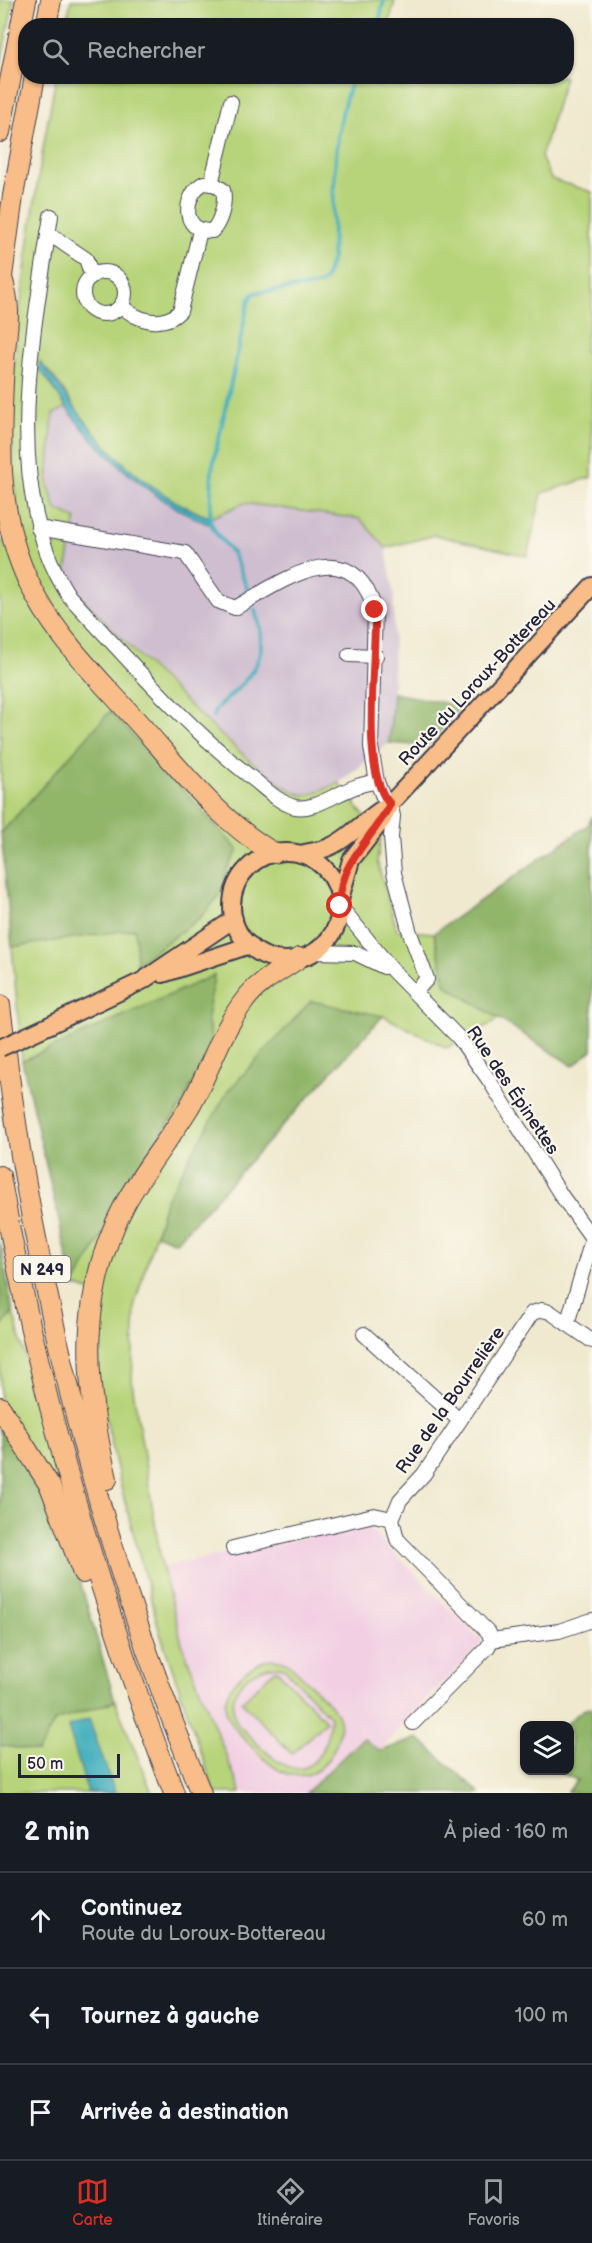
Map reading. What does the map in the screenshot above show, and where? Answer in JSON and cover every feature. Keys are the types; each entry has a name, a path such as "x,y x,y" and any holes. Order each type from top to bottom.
{"highway":[{"path":"22,18 26,0"},
{"path":"48,18 51,0"},
{"path":"0,132 18,41"},
{"path":"34,84 1,286 10,302 2,401 2,474 10,533 23,571 52,622 86,664 223,815 274,853"},
{"path":"108,1528 114,1508 96,1428 88,1356 92,1302 104,1254 126,1203 188,1109 233,1018 261,983 307,955"},
{"name":"N 249","path":"0,1005 15,1119 42,1267 69,1387 108,1528 164,1697 201,1793"},
{"name":"N 249","path":"0,1176 35,1349 64,1462 119,1647 174,1793"},
{"path":"0,1407 50,1486 70,1534 103,1631 119,1647"}],"main road":[{"name":"Route du Loroux-Bottereau","path":"340,902 351,860 383,819 390,804 592,586"},
{"name":"Route du Loroux-Bottereau","path":"301,854 325,849 371,814 390,804"},
{"path":"274,853 301,854 326,869 335,884 340,902 335,929 307,955 271,957 249,945 239,931 234,919 233,897 242,875 260,859 274,853"},
{"path":"142,981 234,919"},
{"path":"0,1048 142,981 249,945"}],"street":[{"path":"211,184 231,102"},
{"path":"211,184 223,190 225,198 218,226 212,231 200,231 191,225 188,214 197,187 211,184"},
{"path":"51,216 25,423 28,489 38,528 60,583 69,596 203,737 276,798 294,807 305,807 357,784 376,782"},
{"path":"121,305 138,318 164,322 174,318 180,311 200,231"},
{"path":"48,233 86,259 92,276"},
{"path":"106,272 118,279 125,291 121,305 111,313 92,311 83,293 92,276 106,272"},
{"path":"38,528 185,553 190,557 218,601 235,608 283,579 301,572 340,567 352,573 370,594 375,610 371,747 376,782 383,797 390,804 393,816 391,837 394,873 410,933 428,979 416,992"},
{"path":"349,655 375,656"},
{"name":"Rue des Épinettes","path":"340,902 393,971 459,1038 489,1080 561,1195 592,1239"},
{"name":"Rue des Épinettes","path":"307,955 355,953 393,971"},
{"path":"567,1323 592,1239"},
{"name":"Rue de la Bourrelière","path":"392,1519 400,1500 424,1474 532,1314 542,1310 567,1323 592,1341"},
{"path":"364,1334 459,1419"},
{"path":"233,1548 374,1515 392,1519 397,1539 489,1633 491,1640 488,1647 412,1723"},
{"path":"491,1640 559,1631 592,1620"}],"shaded area":[{"path":"67,407 137,483 186,515 208,524 211,518 243,503 361,519 386,548 394,596 393,693 389,743 339,783 305,795 289,790 229,743 75,591 66,571 76,519 56,509 48,484 53,414"},
{"path":"367,1526 483,1642 409,1717 380,1751 363,1738 306,1793 241,1793 183,1647 162,1566"}],"green space":[{"path":"0,0 14,0 0,67"},
{"path":"71,0 395,0 391,18 67,18"},
{"path":"55,84 563,84 541,157 551,179 592,192 592,303 584,351 592,356 592,477 542,493 527,556 435,535 386,548 360,519 244,503 211,518 173,500 122,461 92,430 56,380 40,363 39,369 55,386 67,407 53,414 48,484 56,509 76,519 66,571 75,591 189,705 258,767 285,787 308,795 339,783 381,838 377,861 397,930 434,933 446,985 499,1019 447,1048 383,1016 166,1199 135,1303 132,1383 162,1566 183,1647 241,1793 215,1793 160,1633 122,1491 97,1378 104,1296 74,1286 212,1042 207,1018 214,976 22,1061 12,947 136,928 137,963 200,918 221,894 226,871 238,850 110,712 1,833 0,543 21,531 13,471 13,383 18,324 41,158"},
{"path":"393,693 461,706 427,746 389,743"},
{"path":"110,711 238,850 226,871 221,894 200,918 137,964 135,929 12,947 1,833"},
{"path":"592,816 592,1050 573,1066 446,985 434,933 588,825"},
{"path":"214,975 207,1018 212,1042 183,1103 145,1158 74,1286 22,1061"},
{"path":"311,1001 383,1016 176,1242 156,1234 166,1199 228,1091"},
{"path":"0,1240 13,1313 0,1328"},
{"path":"13,1313 63,1491 74,1560 33,1474 0,1426 0,1328"},
{"path":"0,1426 33,1474 74,1560 115,1701 55,1721 38,1752 0,1745"},
{"path":"268,1660 286,1662 322,1696 337,1714 339,1730 335,1748 325,1763 312,1773 294,1775 279,1770 259,1754 237,1731 227,1714 225,1705 232,1686 252,1667","holes":["279,1666 285,1669 330,1717 322,1751 308,1766 299,1768 288,1767 271,1756 238,1725 234,1714 233,1703 240,1684 257,1671"]},
{"path":"276,1669 326,1721 292,1754 242,1702"},
{"path":"115,1701 152,1793 0,1793 0,1745 37,1752 55,1721"},
{"path":"592,1707 592,1793 567,1793 577,1780 565,1775 574,1775 574,1721 569,1721 583,1710"},
{"path":"363,1738 380,1751 418,1738 480,1793 306,1793"}],"water":[{"path":"40,362 92,430 122,461 173,500 211,518 208,524 169,504 118,465 69,412 39,369"},
{"path":"89,1719 115,1793 88,1793 68,1727"}],"waterway":[{"path":"380,18 384,0"},
{"path":"247,588 233,554 216,533 210,521 212,469 249,300 254,293 319,285 325,280 332,259 337,141 351,84"},
{"path":"213,717 215,710 239,688 255,667 261,642 255,610"}],"route":[{"path":"340,906 344,878 351,860 383,819 390,804 383,797 376,782 371,747 376,639 375,610"}]}
